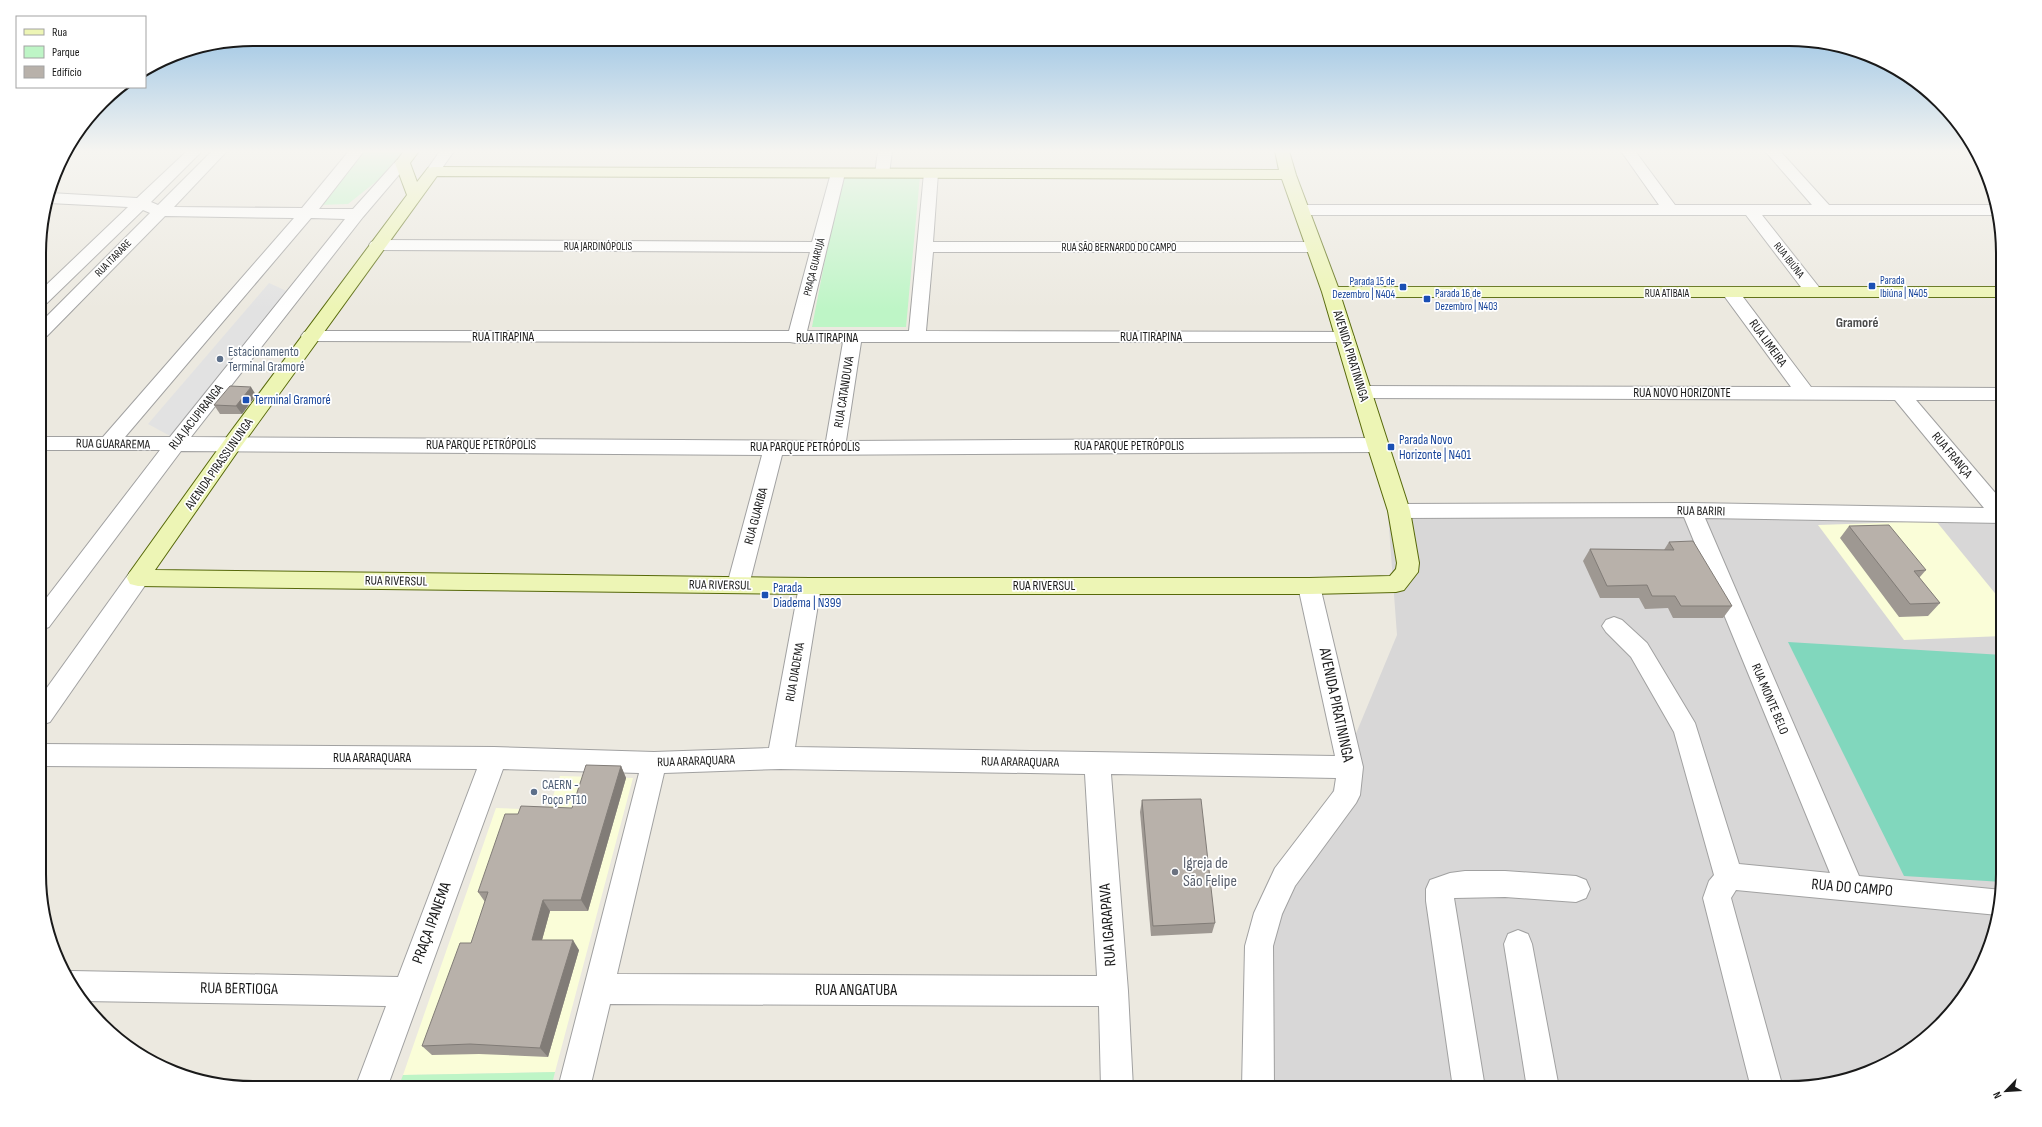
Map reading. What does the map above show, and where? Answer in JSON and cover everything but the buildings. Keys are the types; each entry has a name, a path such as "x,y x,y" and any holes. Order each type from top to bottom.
{"street":[{"name":"RUA ITARARE","path":"46,290 140,204"},
{"path":"142,204 159,211 357,214"},
{"name":"RUA ITARARE","path":"46,327 167,204"},
{"path":"108,444 315,204"},
{"name":"RUA JACUPIRANGA","path":"46,614 174,444 366,204"},
{"name":"AVENIDA PIRASSUNUNGA","path":"46,708 233,443 408,204"},
{"name":"PRAÇA GUARUJÁ","path":"796,338 830,204"},
{"path":"917,338 929,204"},
{"name":"AVENIDA PIRATININGA","path":"1300,204 1331,292 1377,444 1399,510 1408,563"},
{"path":"1665,204 1670,210"},
{"path":"1819,204 1825,210"},
{"path":"1302,210 1991,210"},
{"name":"RUA IBIÚNA","path":"1750,210 1813,291"},
{"name":"RUA JARDINÓPOLIS","path":"377,245 819,248"},
{"name":"RUA SÃO BERNARDO DO CAMPO","path":"925,247 1314,247"},
{"name":"RUA ATIBAIA","path":"1331,292 1996,292"},
{"name":"RUA LIMEIRA","path":"1731,293 1804,393"},
{"name":"RUA ITIRAPINA","path":"310,336 796,338 1345,337"},
{"name":"RUA CATANDUVA","path":"835,447 853,338"},
{"name":"RUA NOVO HORIZONTE","path":"1362,392 1996,394"},
{"name":"RUA FRANÇA","path":"1901,394 1996,509"},
{"name":"RUA GUARAREMA","path":"46,443 233,443"},
{"name":"RUA PARQUE PETRÓPOLIS","path":"233,443 774,448 1377,444"},
{"name":"RUA GUARIBA","path":"738,585 774,448"},
{"name":"RUA BARIRI","path":"1399,510 1457,512 1691,510 1996,516"},
{"name":"RUA MONTE BELO","path":"1691,510 1850,887"},
{"name":"RUA RIVERSUL","path":"138,578 810,586 1309,586 1396,584 1407,572 1408,563"},
{"name":"RUA DIADEMA","path":"780,758 810,586"},
{"name":"AVENIDA PIRATININGA","path":"1258,1081 1259,946 1268,913 1285,877 1347,795 1350,767 1309,586"},
{"path":"1614,626 1639,650 1686,730 1723,888 1765,1081"},
{"name":"RUA ARARAQUARA","path":"46,755 494,758 654,763 780,758 1350,767"},
{"name":"PRAÇA IPANEMA","path":"374,1081 494,758"},
{"path":"576,1081 654,763"},
{"name":"RUA IGARAPAVA","path":"1097,763 1118,1081"},
{"name":"RUA DO CAMPO","path":"1723,888 1739,877 1994,901"},
{"path":"1468,1081 1440,901 1440,889 1446,886 1475,884 1576,889"},
{"path":"1518,944 1542,1081"},
{"name":"RUA BERTIOGA","path":"79,986 406,992"},
{"name":"RUA ANGATUBA","path":"599,989 1113,991"}],"shaded area":[{"name":"Estacionamento Terminal Gramoré","path":"269,283 291,293 172,437 148,424"},
{"path":"1388,514 1996,519 1996,888 1992,914 1985,941 1975,966 1968,978 1945,1010 1925,1030 1904,1046 1881,1060 1856,1070 1829,1077 1803,1081 1244,1081 1244,1003 1397,635"},
{"path":"1936,521 1996,594 1996,636 1904,640 1818,525"},
{"path":"560,776 633,778 555,1072 403,1075 496,808 548,810"}],"green space":[{"path":"319,204 349,204 348,204 318,205"},
{"path":"836,204 917,204 906,327 812,327"},
{"path":"1788,642 1996,655 1996,882 1904,876"},
{"path":"555,1072 553,1081 401,1081 403,1075"},
{"path":"445,1080 494,1081 445,1081"}],"place":[{"name":"Parada Ibiúna | N405","path":"1872,286"},
{"name":"Parada 15 de Dezembro | N404","path":"1403,287"},
{"name":"Parada 16 de Dezembro | N403","path":"1427,299"},
{"name":"Estacionamento Terminal Gramoré","path":"220,359"},
{"name":"Terminal Gramoré","path":"246,400"},
{"name":"Parada Novo Horizonte | N401","path":"1391,447"},
{"name":"Parada Diadema | N399","path":"765,595"},
{"name":"CAERN - Poço PT10","path":"534,792"},
{"name":"Igreja de São Felipe","path":"1175,872"}],"district":[{"name":"Gramoré","path":"1857,322"}]}
